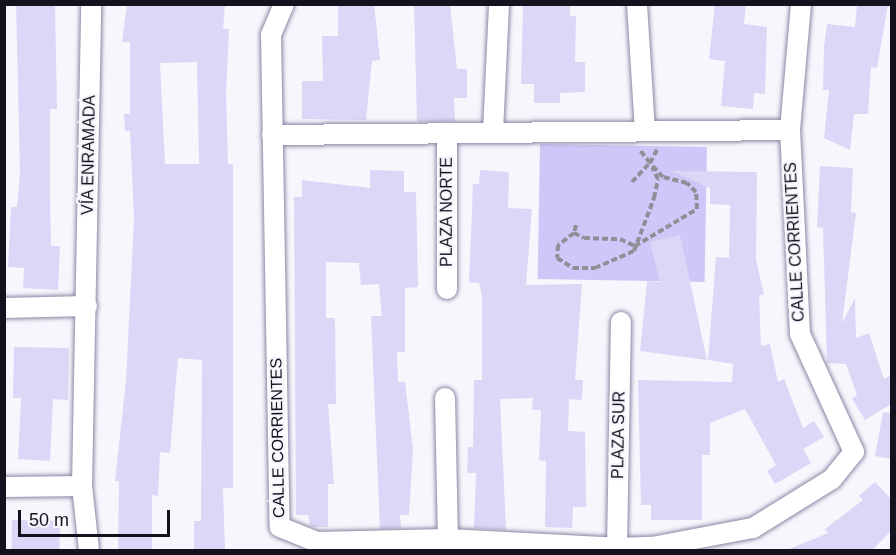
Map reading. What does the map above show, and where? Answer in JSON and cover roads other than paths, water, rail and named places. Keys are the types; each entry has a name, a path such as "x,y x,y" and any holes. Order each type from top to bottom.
{"street":[{"name":"VÍA ENRAMADA","path":"89,550 82,486 91,4"},
{"name":"CALLE CORRIENTES","path":"284,4 271,35 280,527 317,542 448,539 617,548 753,528 832,479 854,452 800,334 790,130 801,4"},
{"path":"494,132 499,4"},
{"path":"637,4 645,130"},
{"path":"272,135 790,130"},
{"name":"PLAZA NORTE","path":"447,134 447,289"},
{"path":"4,308 87,306"},
{"name":"PLAZA SUR","path":"617,548 621,322"},
{"path":"445,398 448,539"},
{"path":"4,487 82,486"}]}
